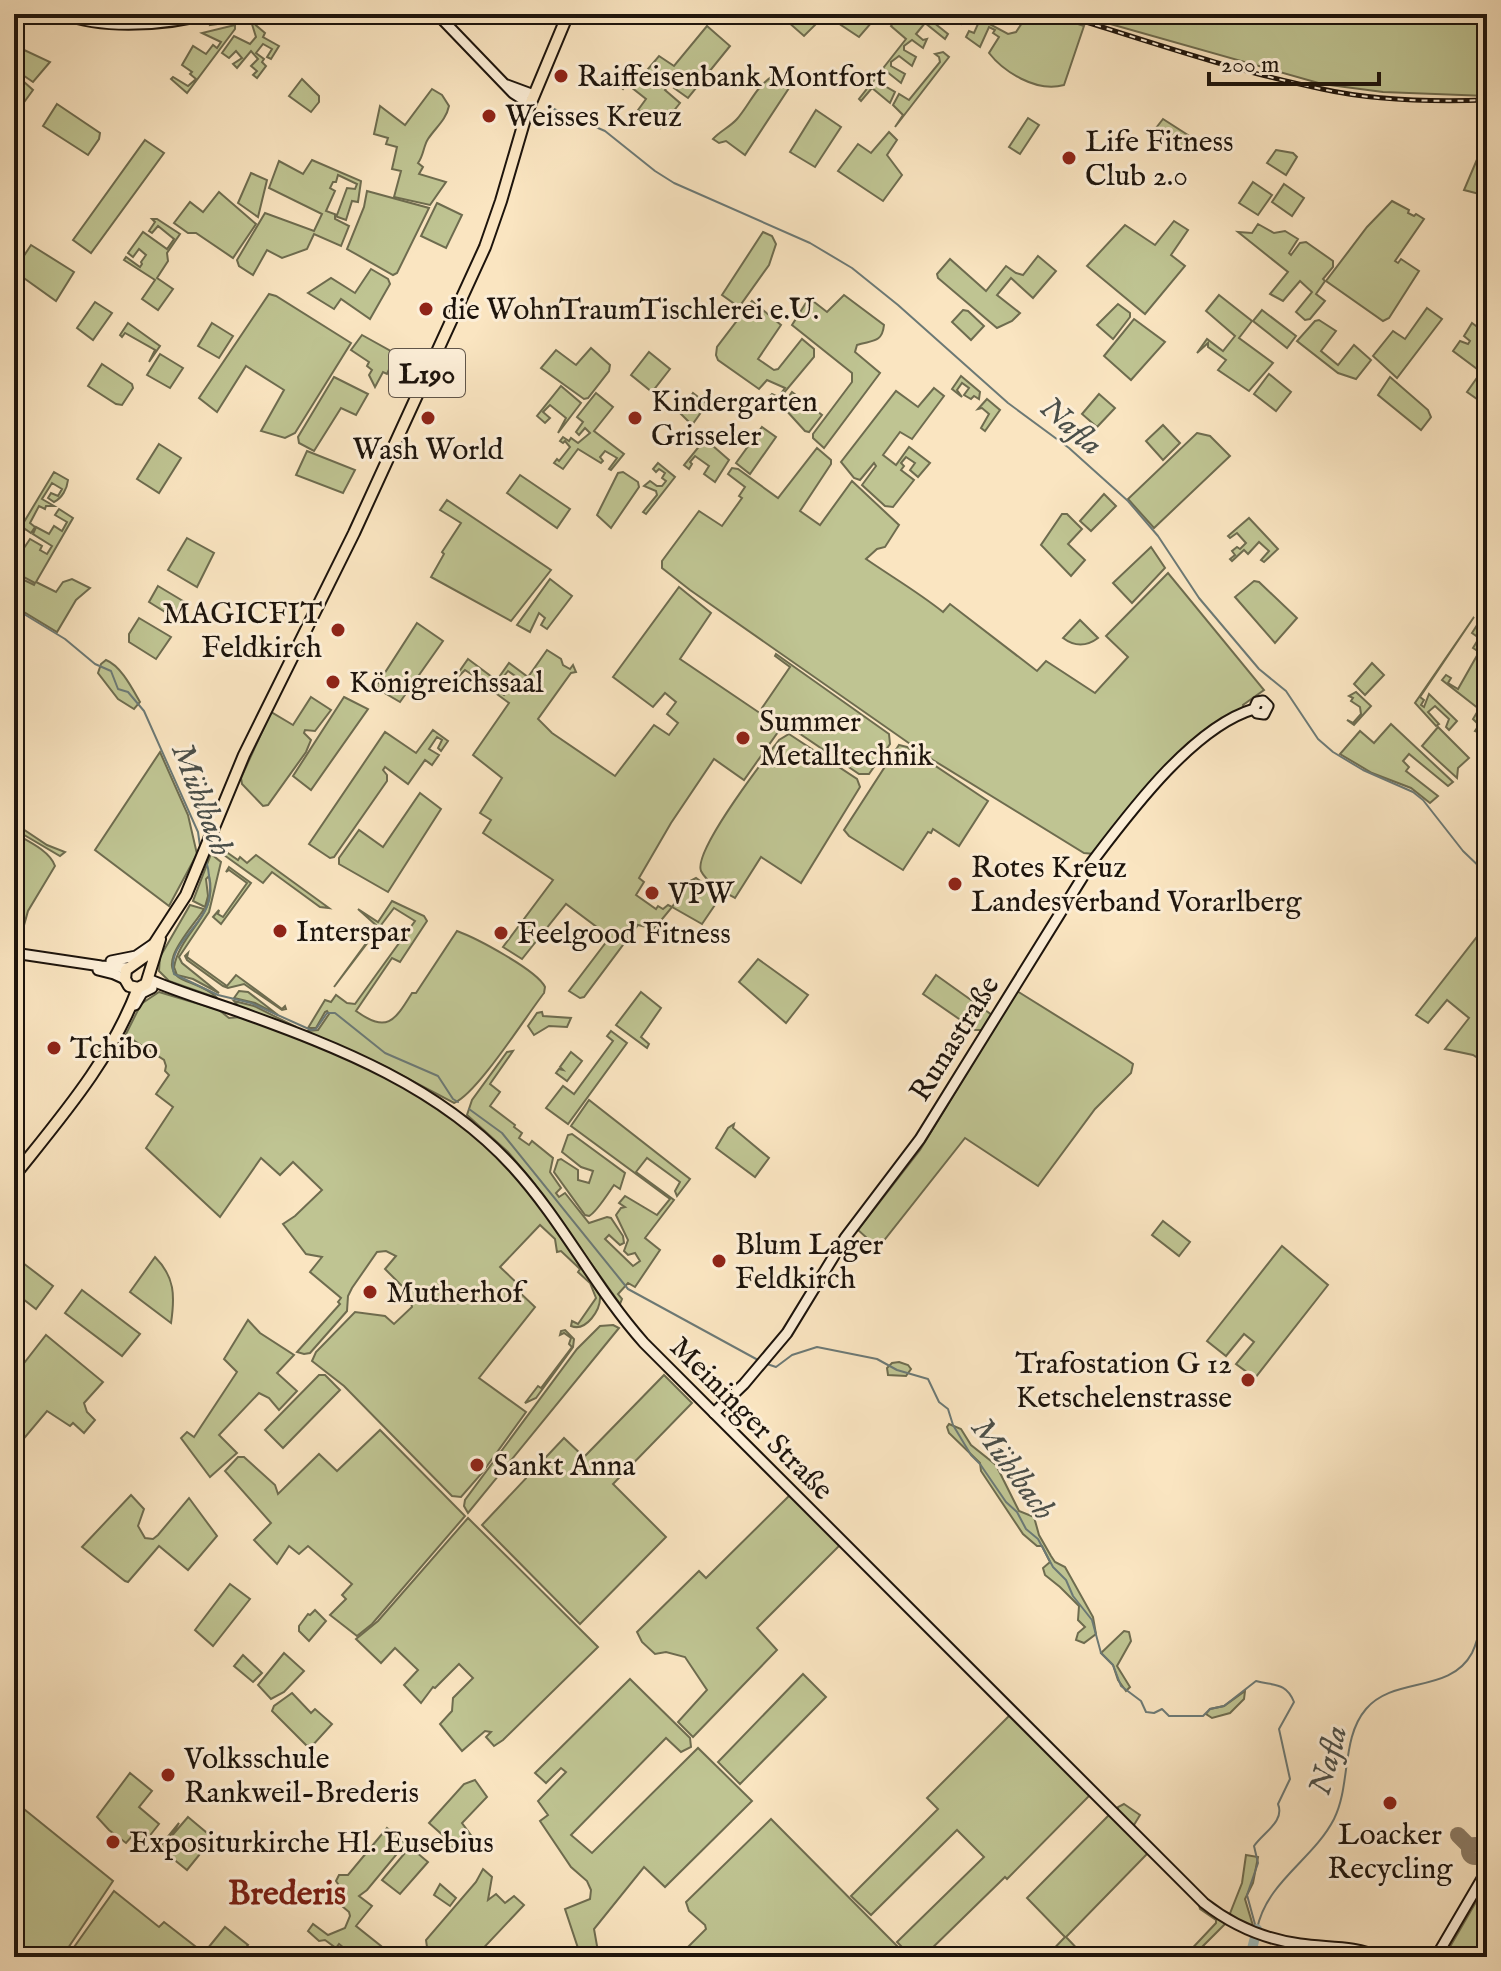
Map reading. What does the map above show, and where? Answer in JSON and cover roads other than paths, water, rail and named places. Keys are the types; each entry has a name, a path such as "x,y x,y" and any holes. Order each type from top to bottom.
{"main road":[{"path":"64,14 104,23 169,21 209,14"},
{"path":"437,14 513,93 532,100"},
{"name":"L190","path":"118,1033 159,940 183,901 244,755 354,533 485,247 532,100 568,14"},
{"name":"Runastraße","path":"714,1413 787,1333 852,1228 920,1139 1092,862 1121,825 1195,745 1228,720 1254,709"},
{"path":"84,962 128,959 159,940"},
{"name":"L190","path":"14,1176 95,1072 127,1017 140,982 132,966 159,940"},
{"path":"14,953 56,960 143,967 140,982"},
{"name":"Meininger Straße","path":"56,960 191,996 299,1034 379,1068 457,1114 520,1176 644,1343 1195,1894 1225,1918 1262,1936 1299,1944 1359,1950 1379,1957"},
{"path":"1436,1957 1487,1870"}],"waterway":[{"name":"Nafla","path":"215,21 241,14"},
{"name":"Nafla","path":"430,14 445,29"},
{"name":"Nafla","path":"450,34 457,42"},
{"name":"Nafla","path":"547,106 605,131 674,183 810,243 852,268 898,305 1008,403 1069,448 1128,501 1158,536 1199,598 1259,669 1286,691 1318,739 1363,770 1413,792 1423,800 1463,851 1487,874"},
{"name":"Mühlbach","path":"14,608 65,639 95,664 111,671 118,689 128,692 144,711 198,832 200,846"},
{"name":"Mühlbach","path":"206,860 209,899 201,918 176,953 174,974 218,995 251,1003 311,1030 316,1029 327,1013 335,1013 385,1053 438,1076 458,1102"},
{"name":"Mühlbach","path":"469,1109 502,1133 628,1289 758,1360"},
{"name":"Mühlbach","path":"764,1363 776,1367 792,1355 817,1347 877,1359 897,1370 928,1379 939,1402 948,1409 953,1425 971,1455 1017,1512 1026,1529 1038,1539 1053,1567 1066,1580 1073,1596 1092,1620 1101,1653 1113,1665 1121,1686 1141,1701 1146,1712 1154,1713 1162,1709 1169,1716 1203,1716 1210,1709 1224,1706 1256,1681 1287,1691 1294,1702 1279,1729 1290,1779 1278,1804 1279,1816 1254,1846 1258,1863 1247,1895 1256,1928"},
{"name":"Nafla","path":"1257,1929 1270,1897 1315,1847 1334,1819 1343,1792 1353,1734 1366,1709 1391,1692 1436,1680 1462,1666 1475,1647 1487,1600"},
{"path":"1250,1957 1257,1929"}],"railway":[{"path":"1061,14 1223,64 1322,89 1404,100 1487,100"}],"place":[{"name":"Raiffeisenbank Montfort","path":"561,76"},
{"name":"Weisses Kreuz","path":"489,116"},
{"name":"Life Fitness Club 2.0","path":"1069,158"},
{"name":"die WohnTraumTischlerei e.U.","path":"426,309"},
{"name":"Wash World","path":"428,418"},
{"name":"Kindergarten Grisseler","path":"635,418"},
{"name":"MAGICFIT Feldkirch","path":"338,630"},
{"name":"Königreichssaal","path":"333,682"},
{"name":"Summer Metalltechnik","path":"743,738"},
{"name":"Rotes Kreuz Landesverband Vorarlberg","path":"955,884"},
{"name":"VPW","path":"652,893"},
{"name":"Interspar","path":"280,931"},
{"name":"Feelgood Fitness","path":"501,933"},
{"name":"Tchibo","path":"54,1048"},
{"name":"Blum Lager Feldkirch","path":"719,1261"},
{"name":"Mutherhof","path":"370,1292"},
{"name":"Trafostation G 12 Ketschelenstrasse","path":"1248,1380"},
{"name":"Sankt Anna","path":"477,1465"},
{"name":"Volksschule Rankweil-Brederis","path":"168,1775"},
{"name":"Loacker Recycling","path":"1390,1803"},
{"name":"Expositurkirche Hl. Eusebius","path":"113,1842"}],"district":[{"name":"Brederis","path":"287,1892"}]}
